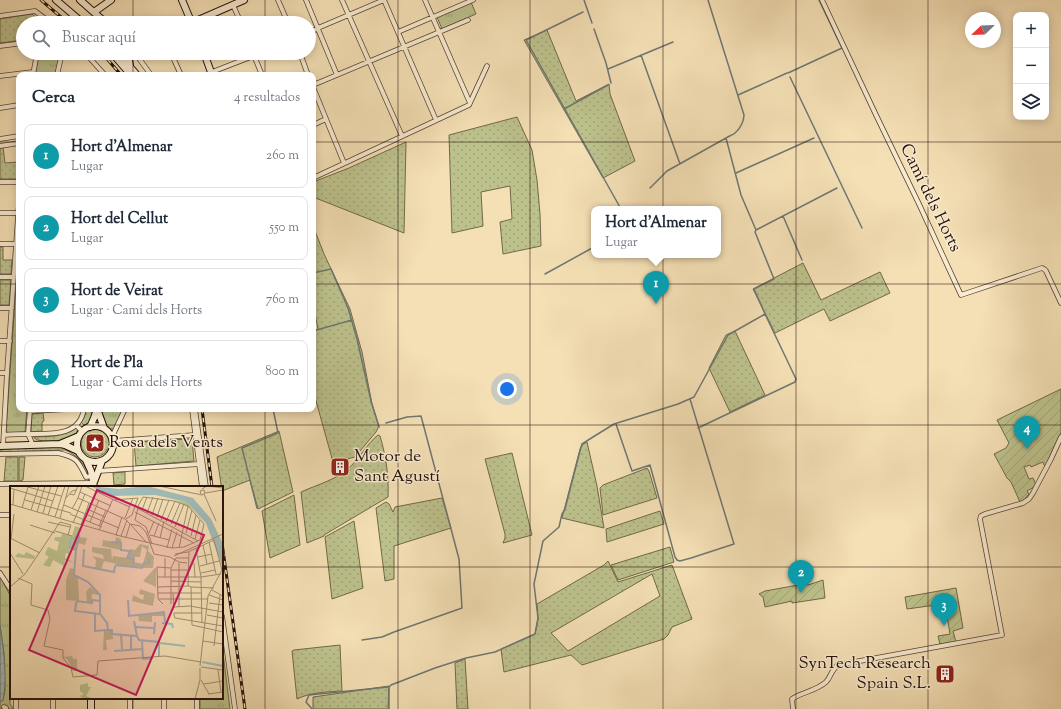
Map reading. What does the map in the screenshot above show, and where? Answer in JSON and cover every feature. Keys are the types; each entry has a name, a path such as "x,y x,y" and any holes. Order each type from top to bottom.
{"street":[{"path":"56,0 75,16"},
{"path":"80,0 98,16"},
{"path":"94,12 111,0"},
{"path":"182,0 187,16"},
{"path":"209,16 244,0"},
{"path":"278,0 285,16"},
{"path":"306,0 313,16"},
{"path":"342,0 402,136"},
{"path":"318,28 384,0 436,120"},
{"path":"425,0 470,103"},
{"path":"398,32 473,0"},
{"name":"Camí dels Horts","path":"822,0 961,294 1042,268 1046,271 1061,303"},
{"path":"233,5 238,16"},
{"path":"0,16 35,11 40,16"},
{"path":"316,85 468,20"},
{"path":"316,23 337,75"},
{"path":"0,46 16,44"},
{"path":"33,72 36,60"},
{"path":"58,72 60,60"},
{"path":"91,60 102,72"},
{"path":"118,60 128,72"},
{"path":"124,60 134,72"},
{"path":"129,60 130,68"},
{"path":"140,60 149,72"},
{"path":"174,60 179,72"},
{"path":"207,60 211,72"},
{"path":"216,72 241,60"},
{"path":"256,60 261,72"},
{"path":"303,60 307,72"},
{"path":"316,177 469,105 487,66"},
{"path":"0,76 16,75"},
{"path":"316,94 344,163"},
{"path":"0,108 16,105"},
{"path":"316,124 326,119"},
{"path":"0,139 16,136"},
{"path":"0,146 16,143"},
{"path":"0,182 16,182"},
{"path":"0,213 16,213"},
{"path":"0,244 16,244"},
{"path":"2,441 16,266"},
{"path":"0,277 14,277"},
{"path":"0,308 12,308"},
{"path":"0,341 10,340"},
{"path":"0,374 7,373"},
{"path":"0,406 6,406"},
{"path":"29,412 28,434 34,445"},
{"path":"2,441 28,434 58,433 66,431 76,425 82,417 83,412"},
{"path":"90,427 96,412"},
{"path":"98,412 104,428 112,439"},
{"path":"86,460 97,462 107,458 112,448 112,439 124,412"},
{"path":"193,412 202,486"},
{"path":"194,412 206,486"},
{"path":"76,425 80,433 77,441 78,451"},
{"path":"60,444 90,427 96,426 104,428"},
{"path":"112,439 195,435"},
{"path":"793,709 792,699 817,688 826,682 833,668 838,665 1002,636 980,519 981,516 985,514 1023,503 1029,499 1051,459 1061,437"},
{"path":"2,441 34,445 60,444 78,451 86,460 92,476 92,484"},
{"path":"0,454 58,453 77,460 86,477 92,476"},
{"path":"92,484 102,461"},
{"path":"98,471 199,464"},
{"path":"0,484 15,486 92,484"},
{"path":"0,572 10,588"},
{"path":"3,578 10,582"},
{"path":"223,624 234,709"}],"green space":[{"path":"471,2 476,14 442,29 437,17"},
{"path":"32,14 35,16 19,16"},
{"path":"16,16 16,41 0,43 0,19"},
{"path":"547,30 576,101 609,84 610,94 635,161 603,178 524,40"},
{"path":"38,60 58,60 56,72 36,72"},
{"path":"517,117 532,150 537,180 541,246 503,254 500,222 512,219 510,186 481,192 483,226 452,233 449,135"},
{"path":"406,142 404,233 316,198 316,181 349,168"},
{"path":"3,147 5,163 16,162 16,179 0,179 0,148"},
{"path":"316,234 350,309 362,352 372,404 379,426 376,432 355,457 333,462 316,401 316,330 318,329 316,319"},
{"path":"0,247 3,247 3,260 12,260 11,274 0,274"},
{"path":"803,263 821,300 880,272 890,293 830,321 824,309 775,333 753,289"},
{"path":"0,280 11,280 9,305 0,305"},
{"path":"16,287 16,412 27,412 25,432 8,433 6,430"},
{"path":"735,331 765,395 730,412 709,368 726,335"},
{"path":"1061,389 1061,432 1045,467 1043,462 1031,467 1030,465 1024,467 1029,479 1033,478 1036,485 1027,491 1029,494 1020,502 1011,482 1007,478 994,454 1006,448 1009,443 997,420"},
{"path":"86,412 92,412 92,417 89,423 84,425 81,422"},
{"path":"100,412 122,412 113,429 110,429 103,422"},
{"path":"43,413 44,421 42,422 42,431 31,432 32,414"},
{"path":"76,427 78,430 75,435 66,439 42,441 34,438 61,435"},
{"path":"95,429 101,430 105,433 108,437 108,449 105,453 101,456 95,457 89,456 85,453 82,449 81,443 82,437 85,433 89,430"},
{"path":"279,431 293,492 258,509 250,480 223,491 217,457"},
{"path":"378,435 380,436 384,451 388,482 388,497 324,536 307,543 301,492 334,478 346,471 370,442"},
{"path":"192,440 194,461 136,466 134,442"},
{"path":"587,442 597,486 604,528 562,518 580,449 582,445"},
{"path":"0,448 66,448 74,452 85,462 89,470 89,474 79,459 65,450 0,452"},
{"path":"512,453 532,535 503,543 505,534 485,459"},
{"path":"6,457 18,457 18,481 4,481"},
{"path":"19,457 25,457 23,480 19,481"},
{"path":"647,468 657,498 603,515 600,488 603,485"},
{"path":"125,472 125,484 114,485 113,473"},
{"path":"294,495 300,545 270,558 262,511"},
{"path":"442,498 451,528 394,546 394,579 385,581 376,508 386,502 389,504 393,512 395,507"},
{"path":"660,511 664,524 607,542 606,529"},
{"path":"354,521 363,588 332,599 325,537"},
{"path":"670,547 674,562 618,580 611,565"},
{"path":"608,561 618,582 672,565 692,619 672,627 664,639 582,665 571,655 504,672 501,649 535,634 538,619 537,604 604,565","holes":["652,574 660,596 568,651 551,633"]},
{"path":"0,577 10,595 10,704 13,709 0,709 0,701 3,700 5,691 4,653 0,625"},
{"path":"823,580 825,598 792,603 792,601 765,607 763,597 759,594 765,591 804,584 808,585"},
{"path":"956,588 963,628 953,631 956,642 940,644 938,636 950,634 945,604 938,601 936,605 907,609 905,597"},
{"path":"340,645 342,691 313,694 297,699 292,651"},
{"path":"223,653 230,709 200,709 200,699 223,699"},
{"path":"465,659 468,709 457,709 455,663"},
{"path":"389,686 388,709 313,709 313,697"}],"water":[{"path":"0,625 5,672 3,701 0,701"}],"waterway":[{"path":"584,0 592,23"},
{"path":"389,709 389,687 391,685 466,658 495,652 535,634 538,618 534,584 543,541 559,527 582,444 614,424 678,404 694,397 728,335 765,314 754,289 774,279 741,195 726,138 734,134 739,129 744,115 708,0"},
{"path":"788,73 842,48 819,0"},
{"path":"583,12 526,40 619,206"},
{"path":"594,29 606,63 611,83"},
{"path":"608,69 673,42"},
{"path":"641,55 680,164"},
{"path":"738,95 787,73"},
{"path":"790,77 862,228"},
{"path":"564,109 608,85"},
{"path":"650,188 667,171 726,138"},
{"path":"736,173 814,138"},
{"path":"756,230 837,188"},
{"path":"783,216 802,260"},
{"path":"545,274 591,249"},
{"path":"316,272 331,269 348,308 379,427"},
{"path":"698,428 795,382 796,379 765,314"},
{"path":"316,330 352,320"},
{"path":"616,424 632,471 650,465 677,560 680,561 691,558 734,544 690,399"},
{"path":"257,508 242,448 278,433 274,412"},
{"path":"362,640 382,637 462,608 459,559 421,416 407,417 386,423"},
{"path":"312,709 306,702 309,695 388,687"}],"railway":[{"path":"41,0 60,16"},
{"path":"108,60 118,72"},
{"path":"202,412 212,486"},
{"path":"223,550 245,709"}],"place":[{"name":"Hort d'Almenar","path":"656,304"},
{"name":"Rosa dels Vents","path":"95,443"},
{"name":"Hort de Pla","path":"1027,449"},
{"name":"Motor de Sant Agustí","path":"340,467"},
{"name":"Hort del Cellut","path":"801,593"},
{"name":"Hort de Veirat","path":"944,626"},
{"name":"SynTech Research Spain S.L.","path":"945,674"}]}
